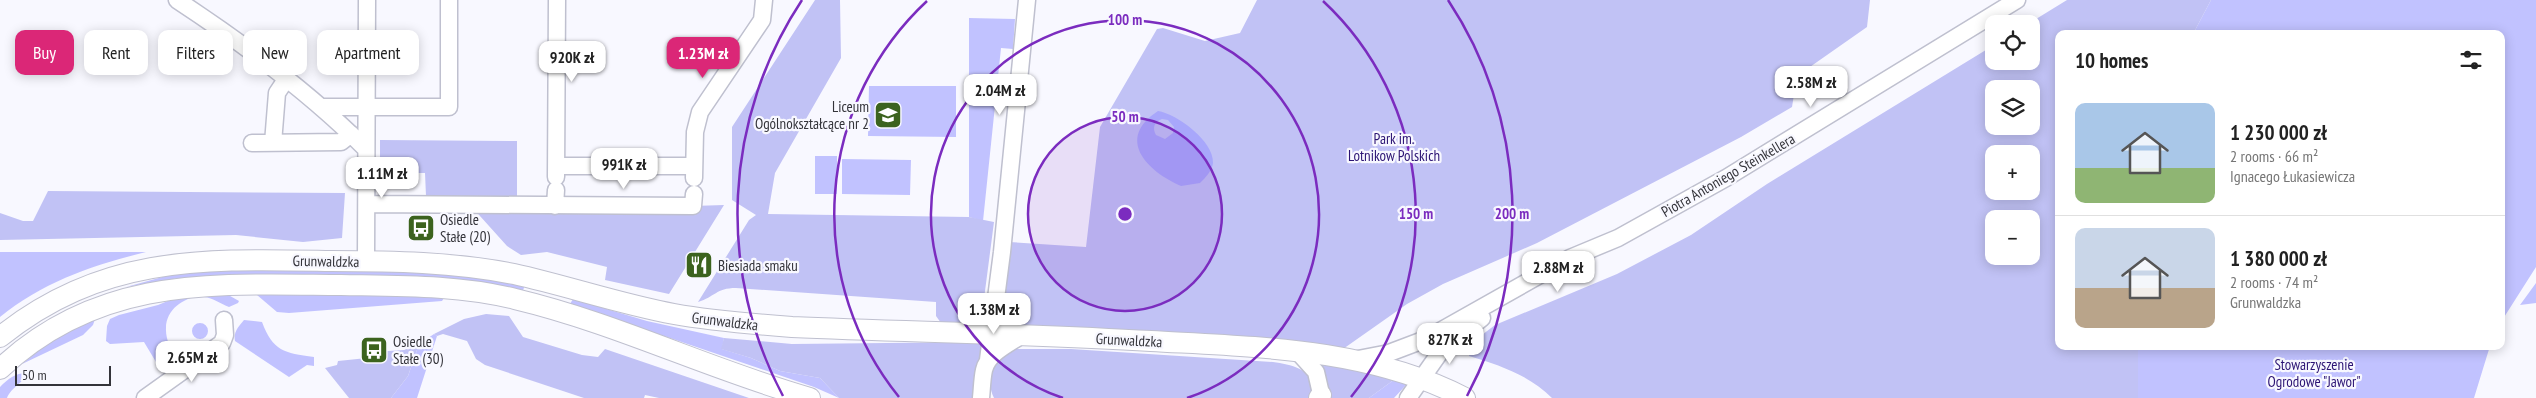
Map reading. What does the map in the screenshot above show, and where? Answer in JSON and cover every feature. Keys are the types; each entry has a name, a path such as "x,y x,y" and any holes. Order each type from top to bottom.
{"main road":[{"name":"Grunwaldzka","path":"0,338 56,300 105,279 141,269 198,261 366,261 447,264 496,271 673,314 742,324 792,328 1022,335 1297,350 1353,360 1422,379 1465,398"},
{"name":"Grunwaldzka","path":"0,369 25,348 69,321 111,302 156,291 219,284 416,287 487,294 535,304 810,398"}],"street":[{"path":"177,0 287,78 323,107 366,149"},
{"path":"366,261 367,0"},
{"path":"323,107 449,107 449,0"},
{"path":"556,185 557,0"},
{"path":"367,204 694,172 694,132 700,112 762,20 764,0"},
{"path":"984,395 985,367 988,360 1002,252 1027,0"},
{"name":"Piotra Antoniego Steinkellera","path":"1408,398 1450,342 1481,319 1575,266 1618,238 1726,178 2017,0"},
{"path":"273,143 278,90 287,78"},
{"path":"252,143 341,142 351,134"},
{"path":"556,185 693,206 694,194"},
{"name":"Piotra Antoniego Steinkellera","path":"1353,360 1389,353 1426,339 1570,258 1618,238"},
{"path":"144,398 222,343 225,335 224,320"},
{"path":"988,360 996,352 1022,335"},
{"path":"1297,350 1316,372 1321,397"}],"green space":[{"path":"815,0 840,0 841,58 775,173 768,214 969,217 994,222 982,314 974,322 964,324 941,323 936,316 936,302 729,288 698,302 749,220 756,215 732,200 732,127"},
{"name":"Park im. Lotnikow Polskich","path":"1257,0 1870,0 1867,27 1797,76 1792,107 1741,137 1537,243 1443,284 1407,304 1343,349 1015,327 1007,322 1002,313 1009,242 1086,247 1100,127 1157,29 1163,28 1205,41 1240,33"},
{"path":"2067,0 2211,0 2195,30 2055,30 2055,350 2138,350 2138,398 1552,398 1524,377 1469,356 1474,341 1495,325 1617,274 1691,235 1767,184 1985,51 1985,70 2040,70 2040,17"},
{"path":"2211,0 2536,0 2536,267 2505,316 2505,30 2195,30"},
{"path":"969,18 1015,19 1013,49 1001,48 983,221 969,217"},
{"path":"869,86 956,86 956,137 868,136"},
{"path":"380,140 517,141 517,200 693,206 724,205 669,294 605,280 607,267 547,252 521,255 507,246 462,196 426,196 425,173 380,173"},
{"path":"815,156 837,156 837,194 815,194"},
{"path":"842,159 911,160 910,195 842,194"},
{"path":"48,191 345,193 342,238 303,242 236,235 0,240 0,213 23,221 33,221"},
{"path":"0,252 146,252 88,269 51,284 0,317"},
{"path":"214,269 439,271 525,285 522,293 270,276 179,278 126,287 177,273"},
{"path":"2536,283 2536,303 2520,305"},
{"path":"223,292 239,301 238,303 229,307 211,299 197,297 184,301 173,309 169,315 166,328 172,361 166,372 162,372 144,342 110,344 106,341 107,326 110,319 119,315 158,305 180,296"},
{"path":"258,293 414,294 444,298 442,301 289,313 277,312 257,295"},
{"path":"573,299 647,321 724,338 722,349 751,358 780,371 820,378 839,398 814,387 570,304"},
{"path":"486,314 509,316 523,337 582,355 598,357 605,349 749,398 659,398 645,395 644,398 584,398 485,365 476,359 467,341 443,334 437,336 434,334 464,319"},
{"path":"95,319 93,325 83,335 22,364 59,334"},
{"path":"244,320 262,322 275,345 287,352 314,357 314,366 307,365 289,377 235,341 238,327"},
{"path":"200,323 208,331 200,339 192,331"},
{"path":"434,334 437,336 417,398 391,398 408,376 419,344"},
{"path":"724,338 792,344 982,342 983,350 975,398 839,398 820,378 780,371 751,358 721,349"},
{"path":"419,344 408,376 391,398 349,398 325,368 337,365 338,361 367,358 373,352 404,350"},
{"path":"1016,349 1071,349 1273,362 1289,365 1303,371 1311,381 1312,389 1310,398 994,398 990,383 993,368 1002,356"},
{"name":"Stowarzyszenie Ogrodowe \"Jawor\"","path":"2138,350 2489,350 2474,398 2138,398"},
{"path":"1317,362 1395,379 1369,398 1328,398 1326,378"},
{"path":"27,373 7,398 0,398 0,387 3,384 15,375"},
{"path":"1395,379 1408,383 1394,398 1369,398"}],"shaded area":[{"path":"1158,111 1166,113 1184,123 1201,138 1208,146 1213,163 1210,172 1200,183 1181,186 1168,180 1147,163 1137,143 1139,132 1145,122","holes":["1159,120 1168,120 1174,127 1173,133 1165,139 1156,135 1154,128"]}],"place":[{"name":"Liceum Ogólnokształcące nr 2","path":"888,115"},
{"name":"Osiedle Stałe (20)","path":"421,228"},
{"name":"Biesiada smaku","path":"699,265"},
{"name":"Osiedle Stałe (30)","path":"374,350"}]}
